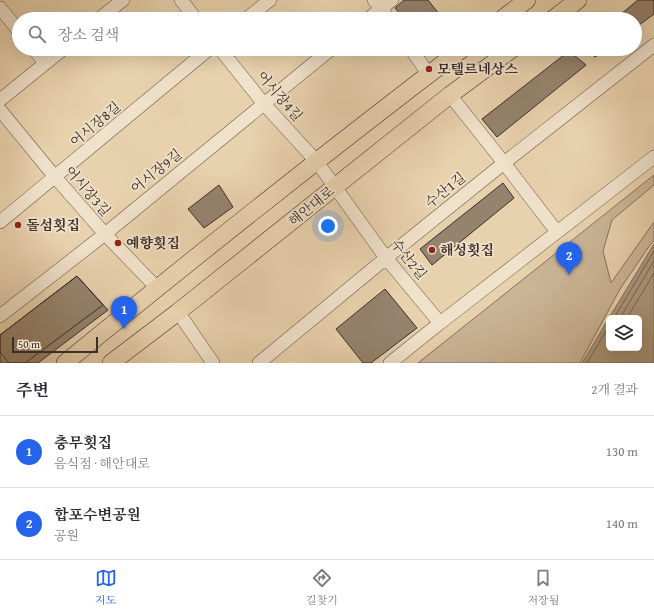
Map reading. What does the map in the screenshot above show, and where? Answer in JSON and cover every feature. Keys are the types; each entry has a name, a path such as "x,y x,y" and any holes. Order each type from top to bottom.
{"main road":[{"path":"511,12 526,0"},
{"path":"562,12 578,0"},
{"path":"65,363 157,288 453,56"},
{"name":"해안대로","path":"111,363 178,312 450,95 503,56"}],"street":[{"path":"0,5 6,0"},
{"path":"108,12 123,0"},
{"path":"181,0 190,12"},
{"path":"255,12 270,0"},
{"path":"382,9 392,0"},
{"path":"0,8 12,23"},
{"name":"수산1길","path":"642,54 654,45"},
{"path":"40,56 45,63"},
{"path":"0,100 54,56"},
{"name":"어시장8길","path":"0,222 202,56"},
{"name":"어시장4길","path":"226,56 264,104 317,162"},
{"name":"어시장9길","path":"0,316 105,234 322,56"},
{"path":"416,56 429,74"},
{"name":"수산1길","path":"259,363 386,258 640,56"},
{"path":"450,95 556,232"},
{"name":"어시장3길","path":"0,110 55,177 105,234 157,288"},
{"path":"390,363 654,157"},
{"name":"수산2길","path":"317,162 386,258 440,323"},
{"path":"178,312 213,363"}],"shaded area":[{"path":"654,175 654,185 612,220 603,251 611,283 654,222 654,241 620,289 580,363 418,363"}],"water":[{"path":"654,244 654,363 582,363 606,323 606,351 642,351 642,315 611,315"}],"building":[{"path":"404,0 428,0 437,12 398,12 395,8"},
{"path":"638,0 654,1 654,14 642,23 642,12 623,12"},
{"path":"563,56 575,56 586,65 497,137 482,119"},
{"path":"503,183 514,198 432,265 420,249"},
{"path":"219,185 233,207 204,228 188,209"},
{"path":"77,276 108,310 38,363 0,363 0,335"},
{"path":"77,276 103,305 25,363 9,363 0,352 0,335"},
{"path":"385,289 417,328 371,363 363,363 336,329"}],"place":[{"name":"모텔르네상스","path":"429,69"},
{"name":"돌섬횟집","path":"18,225"},
{"name":"예향횟집","path":"118,243"},
{"name":"해성횟집","path":"432,250"},
{"name":"합포수변공원","path":"569,275"},
{"name":"충무횟집","path":"124,329"}]}
